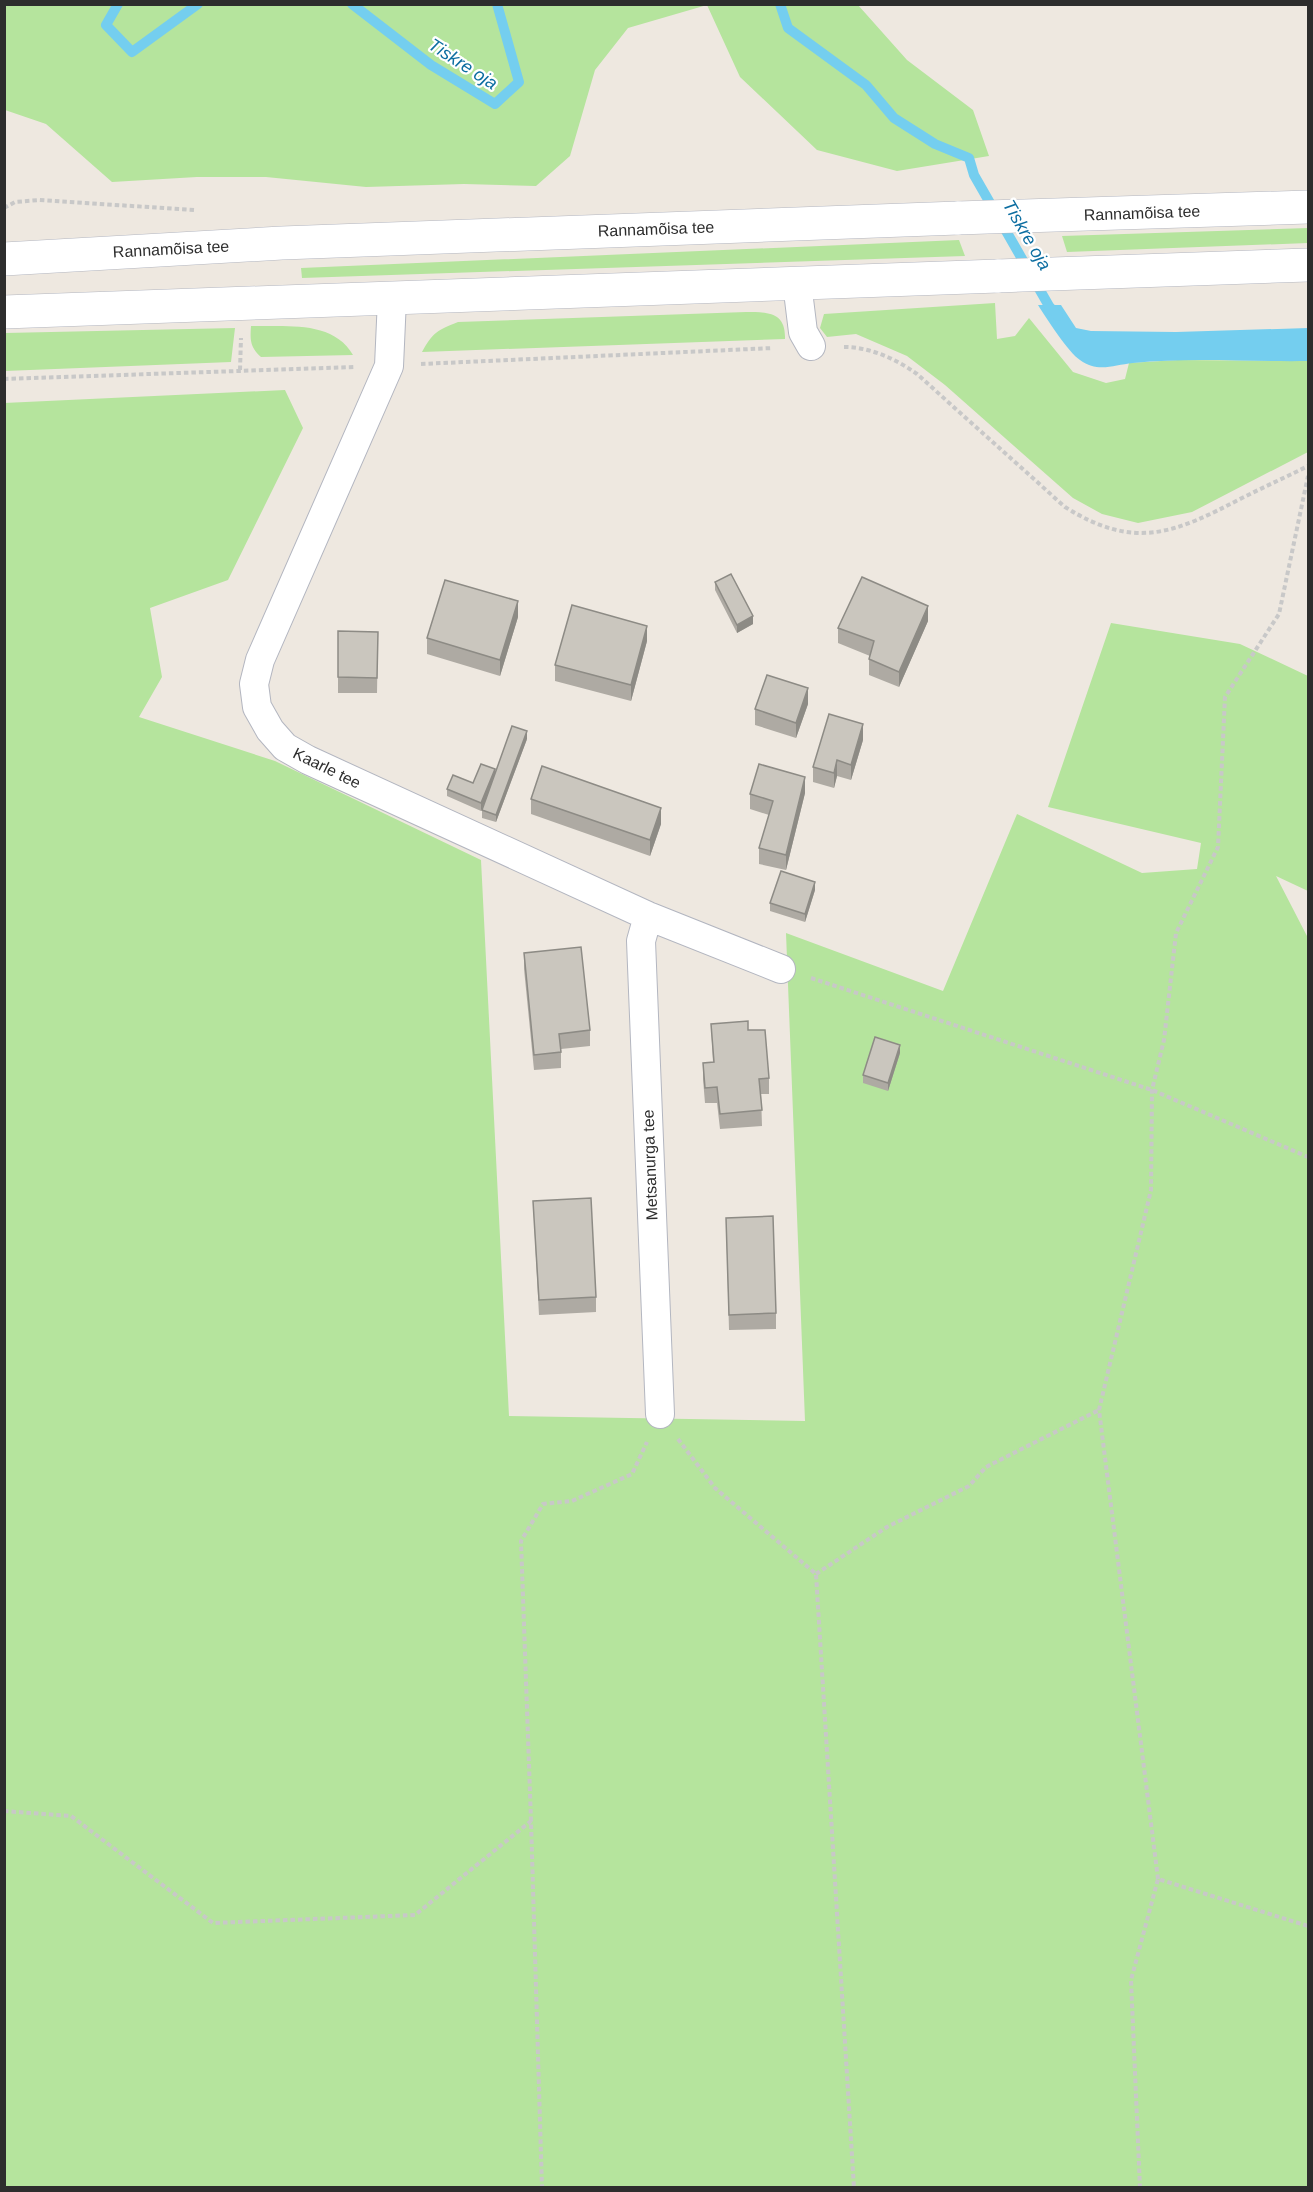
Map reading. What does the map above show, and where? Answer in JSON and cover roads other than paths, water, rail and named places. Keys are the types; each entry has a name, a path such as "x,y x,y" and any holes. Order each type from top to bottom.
{"street":[{"name":"Rannamõisa tee","path":"4,259 282,243 1308,207"},
{"path":"4,312 1308,265"},
{"path":"797,284 803,332 811,346"},
{"name":"Kaarle tee","path":"392,299 390,366 260,660 254,684 257,708 270,730 285,747 308,760 648,916 781,969"},
{"name":"Metsanurga tee","path":"648,916 641,940 660,1414"}],"water":[{"path":"1038,305 1061,305 1076,328 1091,331 1176,332 1308,328 1308,361 1177,360 1106,367 1093,366 1075,356"}],"waterway":[{"name":"Tiskre oja","path":"118,4 106,25 132,52 198,4"},
{"name":"Tiskre oja","path":"352,4 431,65 495,104 519,82 497,4"},
{"name":"Tiskre oja","path":"780,4 788,28 866,85 894,118 935,144 969,158 974,175 1049,306 1058,316"}]}
